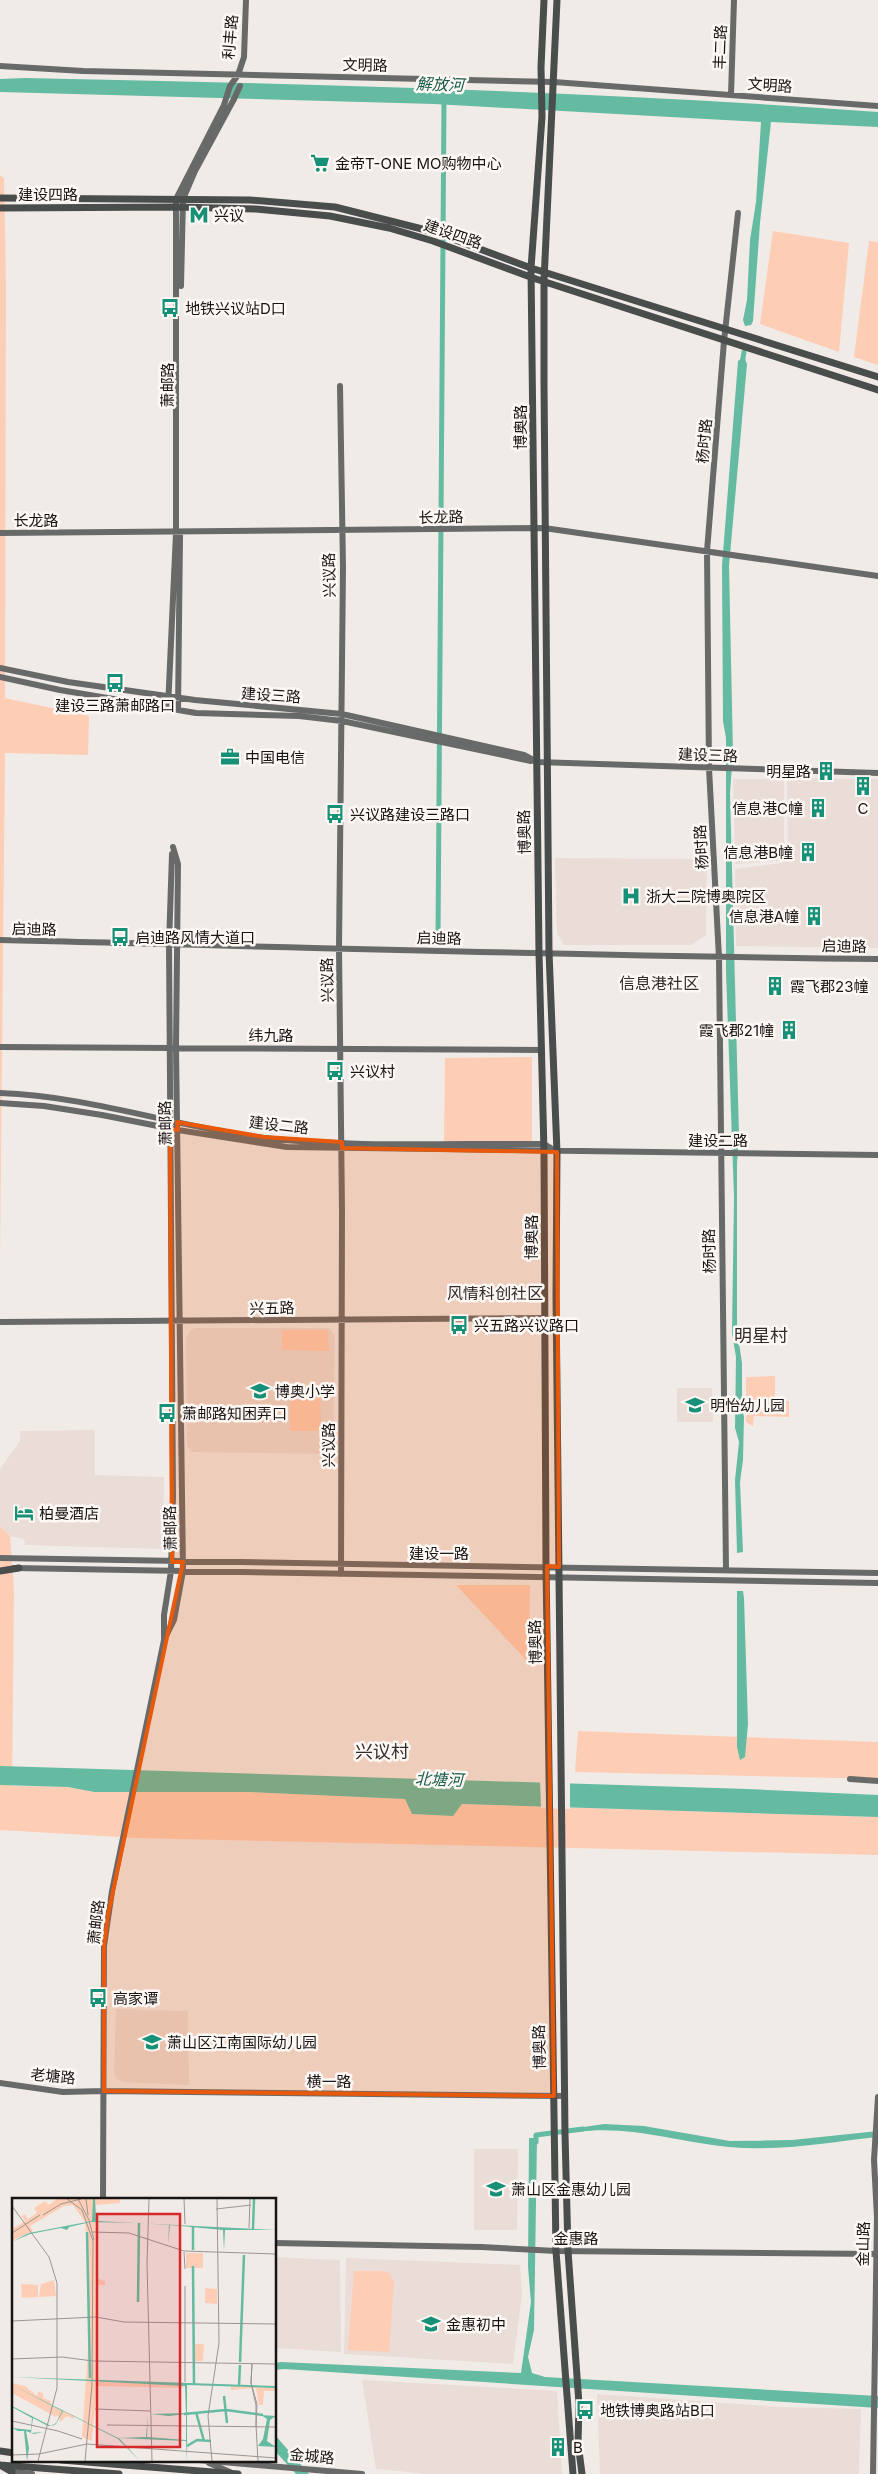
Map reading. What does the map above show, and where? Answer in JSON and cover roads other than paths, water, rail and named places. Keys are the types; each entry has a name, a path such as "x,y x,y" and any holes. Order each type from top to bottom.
{"main road":[{"name":"博奥路","path":"544,0 542,117 531,268 533,278 539,952 544,1148 546,1566 550,1690 556,2251 573,2474"},
{"name":"博奥路","path":"557,0 544,281 544,528 549,952 557,1152 564,2096 568,2251 580,2404 578,2443 582,2474"},
{"name":"建设四路","path":"0,198 250,200 335,207 434,232 531,268 878,377"},
{"name":"建设四路","path":"0,208 180,207 256,209 330,216 390,228 433,241 533,278 878,390"},
{"path":"0,1569 19,1568"},
{"path":"97,2462 238,2474"},
{"path":"0,2465 12,2472"},
{"path":"0,2465 119,2474"}],"street":[{"name":"利丰路","path":"238,75 244,57 246,0"},
{"name":"丰二路","path":"732,95 734,0"},
{"name":"文明路","path":"0,66 83,71 554,86 732,95 878,106"},
{"path":"180,207 180,199 230,86 238,75"},
{"path":"180,199 240,86 238,75"},
{"name":"萧邮路","path":"168,708 178,533 176,309 180,207"},
{"name":"萧邮路","path":"178,710 180,207"},
{"name":"杨时路","path":"726,1570 720,1153 722,958 709,768 707,551 724,341 727,330 738,213"},
{"name":"兴议路","path":"340,386 342,718 339,948 342,1145 341,1574"},
{"name":"长龙路","path":"0,533 341,532 544,528 878,576"},
{"name":"建设三路","path":"0,668 68,682 222,704 342,718 445,741 524,755 537,762 878,773"},
{"name":"建设三路","path":"0,677 60,690 178,710 221,714 342,718"},
{"name":"萧邮路","path":"104,2198 104,1946 124,1832 164,1640 174,1620 183,1571 176,1321 178,1130 174,1121 173,848"},
{"name":"启迪路","path":"0,940 549,952 722,958 878,959"},
{"name":"纬九路","path":"0,1047 542,1050"},
{"name":"建设二路","path":"0,1093 58,1099 264,1138 342,1145"},
{"name":"建设二路","path":"0,1103 92,1114 272,1146 342,1145 544,1148"},
{"path":"164,1640 164,1616 172,1562 176,1321 170,1129 174,1121"},
{"path":"544,1148 557,1152"},
{"name":"建设二路","path":"557,1152 740,1152 878,1155"},
{"name":"兴五路","path":"0,1322 545,1318"},
{"name":"建设一路","path":"0,1558 546,1566 878,1574"},
{"name":"建设一路","path":"19,1568 878,1583"},
{"path":"850,1779 878,1781"},
{"name":"老塘路","path":"0,2083 63,2092 104,2091"},
{"name":"横一路","path":"104,2091 564,2096"},
{"name":"金山路","path":"873,2474 877,2254 875,2124 878,2097"},
{"name":"金惠路","path":"276,2243 556,2251 877,2254"},
{"path":"206,2462 233,2474"},
{"name":"金城路","path":"222,2462 362,2474"},
{"path":"12,2472 32,2474"}],"waterway":[{"name":"解放河","path":"438,938 444,100"},
{"path":"742,364 744,352"},
{"path":"536,2142 536,2135 583,2129"}],"place":[{"name":"金帝T-ONE MO购物中心","path":"320,163"},
{"name":"兴议","path":"199,215"},
{"name":"地铁兴议站D口","path":"170,308"},
{"name":"建设三路萧邮路口","path":"115,683"},
{"name":"中国电信","path":"230,757"},
{"name":"明星路","path":"826,771"},
{"name":"C","path":"863,786"},
{"name":"信息港C幢","path":"818,808"},
{"name":"兴议路建设三路口","path":"335,814"},
{"name":"信息港B幢","path":"808,852"},
{"name":"浙大二院博奥院区","path":"631,896"},
{"name":"信息港A幢","path":"814,916"},
{"name":"启迪路风情大道口","path":"120,937"},
{"name":"霞飞郡23幢","path":"775,986"},
{"name":"霞飞郡21幢","path":"789,1030"},
{"name":"兴议村","path":"335,1071"},
{"name":"兴五路兴议路口","path":"459,1325"},
{"name":"博奥小学","path":"260,1391"},
{"name":"明怡幼儿园","path":"695,1405"},
{"name":"萧邮路知困弄口","path":"167,1413"},
{"name":"柏曼酒店","path":"24,1513"},
{"name":"高家谭","path":"98,1998"},
{"name":"萧山区江南国际幼儿园","path":"152,2042"},
{"name":"萧山区金惠幼儿园","path":"496,2189"},
{"name":"金惠初中","path":"431,2324"},
{"name":"地铁博奥路站B口","path":"585,2410"},
{"name":"B","path":"558,2447"}],"district":[{"name":"信息港社区","path":"659,983"},
{"name":"风情科创社区","path":"495,1293"},
{"name":"明星村","path":"761,1335"},
{"name":"兴议村","path":"382,1751"}],"water label":[{"name":"北塘河","path":"439,1779"}]}
